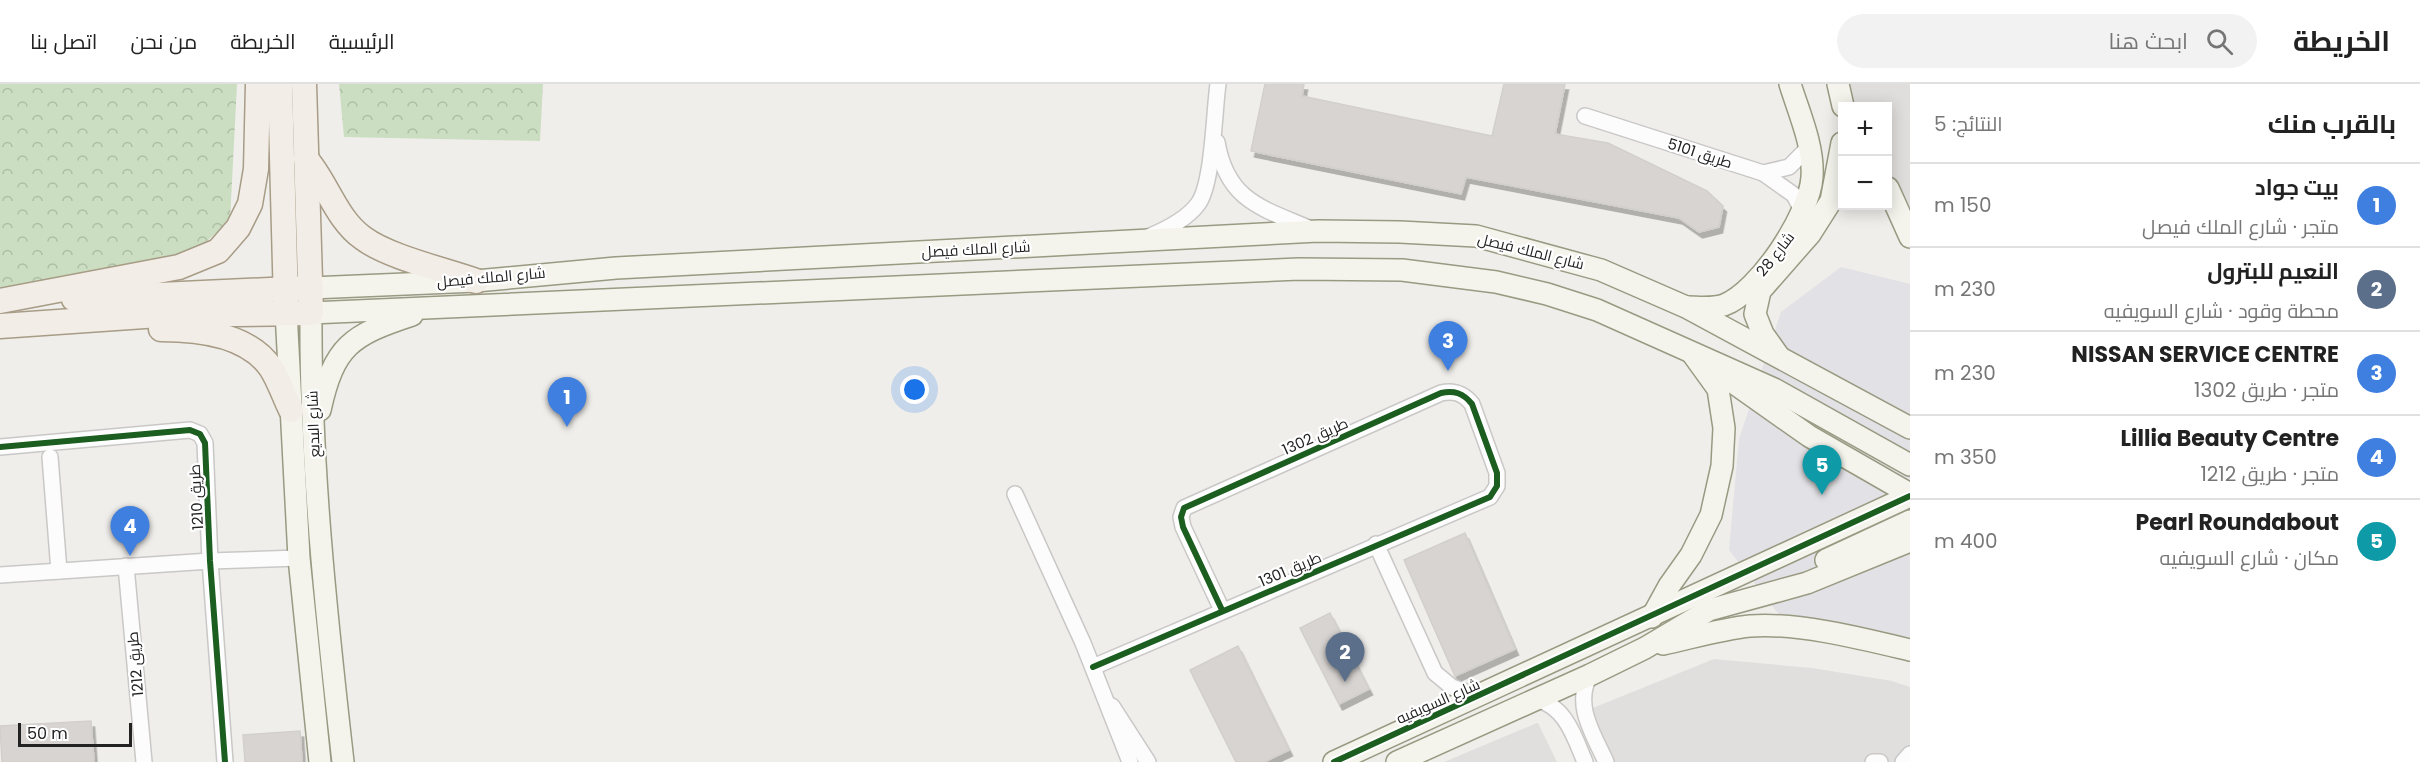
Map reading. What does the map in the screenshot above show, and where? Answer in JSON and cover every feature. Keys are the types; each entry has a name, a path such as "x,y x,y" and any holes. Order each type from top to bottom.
{"main road":[{"path":"0,302 179,267 218,250 238,228 250,204 256,169 258,84"},
{"name":"شارع البديع","path":"280,84 286,300 299,558 320,762"},
{"name":"شارع البديع","path":"304,84 314,436 321,563 343,762"},
{"name":"شارع 28","path":"1686,307 1721,306 1730,302 1749,286 1780,250 1803,212 1812,174 1808,148 1790,84"},
{"path":"1838,84 1842,102"},
{"name":"شارع 28","path":"1784,362 1763,334 1755,314 1760,291 1810,234 1831,201 1841,156"},
{"path":"306,159 320,174 331,200 363,238 390,251 476,281"},
{"path":"1892,199 1910,237"},
{"name":"شارع الملك فيصل","path":"0,326 159,315 286,300 311,288 476,281 568,270 1318,231 1421,233 1476,236 1506,242 1601,270 1686,307 1784,362 1910,428"},
{"name":"شارع الملك فيصل","path":"0,302 286,300 311,313 1299,269 1402,270 1496,282 1547,294 1597,310 1774,389 1910,465"},
{"path":"314,436 331,367 348,344 373,329 436,307"},
{"path":"0,326 170,329 219,334 252,349 262,358 270,367 291,410"},
{"path":"1692,352 1745,394 1809,436 1910,495"},
{"path":"1652,617 1668,586 1691,555 1712,515 1722,466 1724,428 1718,388 1692,352"},
{"name":"شارع السويفيه","path":"1334,762 1652,617 1910,495"},
{"path":"1397,762 1590,675 1645,648 1709,610 1878,537 1910,520"},
{"path":"1709,610 1807,583 1910,541"},
{"path":"1645,648 1750,626 1788,627 1868,640 1910,650"}],"street":[{"path":"1138,241 1174,223 1199,203 1207,180 1218,84"},
{"name":"طريق 5101","path":"1585,116 1763,173 1794,195 1803,212"},
{"path":"1213,122 1220,160 1230,182 1246,199 1318,231"},
{"path":"1763,173 1789,167 1808,148"},
{"name":"طريق 1302","path":"1222,610 1183,526 1181,517 1184,508 1441,393 1458,393 1472,404 1497,473 1494,492"},
{"name":"طريق 1210","path":"0,447 190,430 200,434 205,443 210,561 225,762"},
{"path":"50,457 59,571"},
{"name":"طريق 1301","path":"1093,667 1376,544 1483,501 1494,492"},
{"path":"1015,494 1093,667 1130,762"},
{"path":"1376,544 1435,673 1452,687 1476,696"},
{"path":"0,575 210,561 299,558"},
{"name":"طريق 1212","path":"126,566 144,762"},
{"path":"1590,675 1582,696 1584,709 1606,762"},
{"path":"1104,696 1129,729 1148,762"},
{"path":"1536,699 1552,705 1564,717 1585,762"},
{"path":"1904,762 1910,754"},
{"path":"1873,762 1880,762"}],"shaded area":[{"path":"1845,84 1910,84 1910,231 1892,196 1892,102 1852,102"},
{"path":"1841,267 1910,284 1910,651 1787,625 1729,550 1739,439 1781,312"},
{"path":"1714,659 1812,668 1892,681 1910,687 1910,762 1602,762 1578,714"},
{"path":"1537,723 1557,762 1444,762"}],"green space":[{"path":"0,84 237,84 230,220 196,251 0,290"},
{"path":"339,84 543,84 540,141 344,137"}],"building":[{"path":"1265,84 1304,84 1302,96 1492,136 1504,84 1565,84 1555,134 1608,143 1707,191 1723,206 1719,227 1699,232 1679,218 1466,177 1461,194 1251,151"},
{"path":"1465,533 1515,649 1455,676 1404,560"},
{"path":"1330,613 1369,689 1339,704 1300,628"},
{"path":"1238,646 1289,750 1264,762 1236,762 1190,670"},
{"path":"91,721 94,762 2,762 0,726"},
{"path":"300,731 302,762 245,762 243,735"}],"cycle path":[{"path":"1093,667 1490,497 1497,486 1497,473 1472,404 1458,393 1441,393 1184,508 1181,517 1183,527 1222,610"},
{"path":"0,447 190,430 200,434 205,443 210,561 225,762"},
{"path":"1334,762 1910,496"}],"place":[{"name":"NISSAN SERVICE CENTRE","path":"1448,371"},
{"name":"بيت جواد","path":"567,427"},
{"name":"Pearl Roundabout","path":"1822,495"},
{"name":"Lillia Beauty Centre","path":"130,556"},
{"name":"النعيم للبترول","path":"1345,682"}]}
